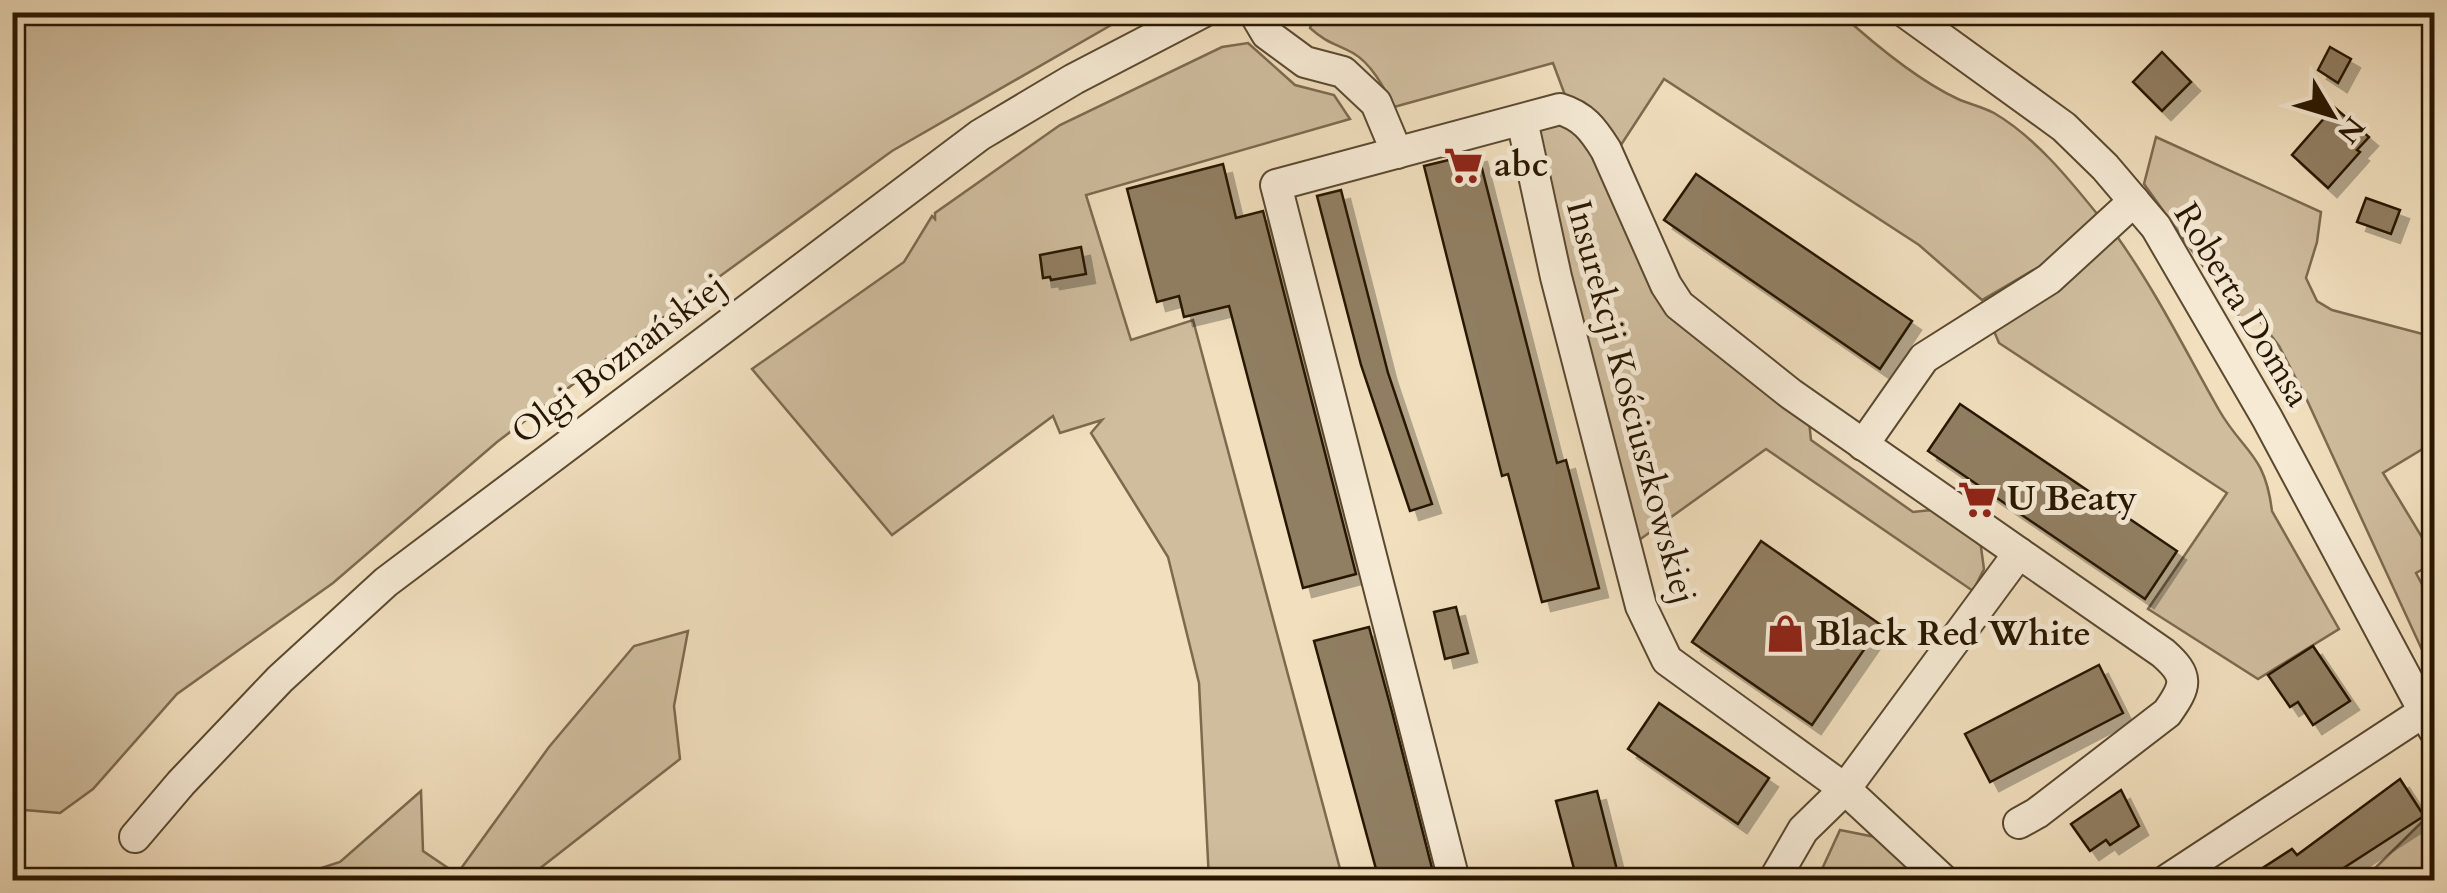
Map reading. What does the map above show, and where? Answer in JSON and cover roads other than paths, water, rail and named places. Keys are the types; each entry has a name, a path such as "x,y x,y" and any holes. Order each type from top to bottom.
{"street":[{"name":"Olgi Boznańskiej","path":"135,837 280,679 386,582 980,134 1074,79 1203,12"},
{"path":"1254,12 1267,34 1280,44 1305,62 1343,72 1376,103 1396,153"},
{"name":"Roberta Domsa","path":"1905,12 2064,127 2156,227 2432,715"},
{"name":"Insurekcji Kościuszkowskiej","path":"1454,880 1276,186 1560,109 1579,115 1606,150 1666,285 1679,304 1709,331 1863,445 2178,666 2184,678 2180,695 2167,713 2038,813 2019,823"},
{"name":"Insurekcji Kościuszkowskiej","path":"1522,120 1556,277 1641,606 1667,660 1846,789 1943,880"},
{"path":"1863,445 1924,358 2050,279 2134,201"},
{"path":"1774,880 1803,830 1846,789 2019,553"},
{"path":"2167,880 2432,715"}],"place":[{"name":"abc","path":"1464,165"},
{"name":"U Beaty","path":"1977,499"},
{"name":"Black Red White","path":"1786,634"}]}
